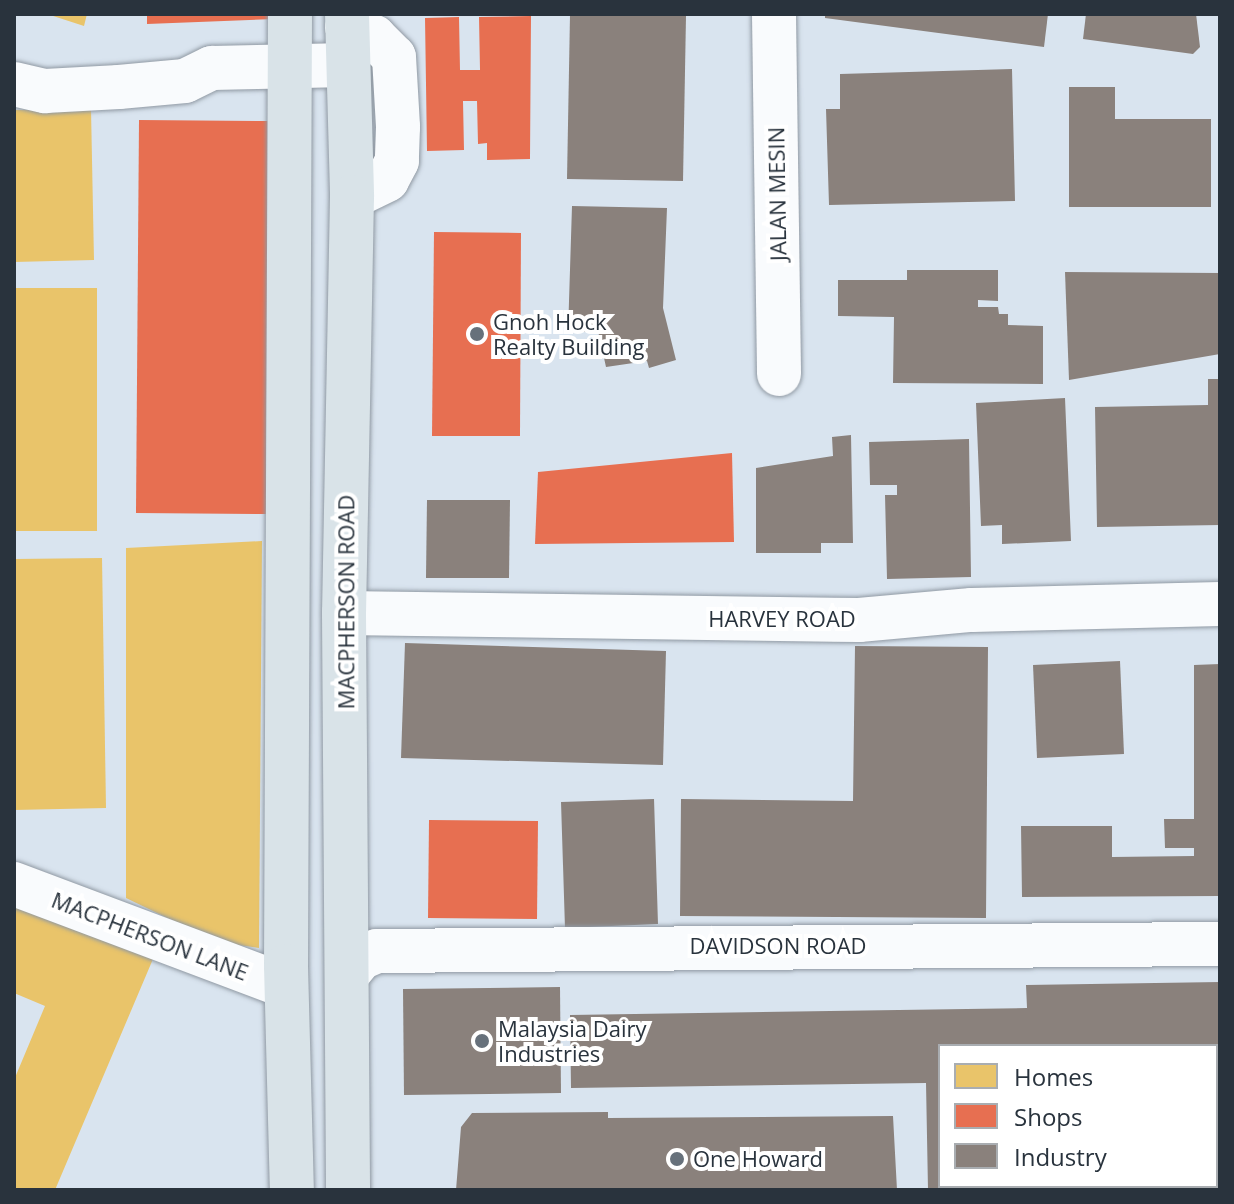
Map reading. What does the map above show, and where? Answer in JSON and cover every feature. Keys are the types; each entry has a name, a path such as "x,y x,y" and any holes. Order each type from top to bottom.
{"main road":[{"path":"290,14 286,976 292,1190"},
{"name":"MACPHERSON ROAD","path":"347,50 352,197 344,613 348,1190"}],"street":[{"name":"JALAN MESIN","path":"774,14 779,374"},
{"path":"14,84 45,91 185,81 213,95 291,80 374,37 394,57 397,161 387,180 352,197"},
{"name":"HARVEY ROAD","path":"344,613 859,620 972,610 1220,604"},
{"name":"MACPHERSON LANE","path":"14,867 212,952"},
{"name":"MACPHERSON LANE","path":"14,884 286,976"},
{"name":"DAVIDSON ROAD","path":"347,975 361,958 377,951 1220,944"}],"building: Homes":[{"path":"47,14 87,14 84,26"},
{"path":"91,109 94,260 14,262 14,110"},
{"path":"14,288 97,288 97,531 14,531"},
{"path":"262,541 259,948 217,942 126,898 126,548"},
{"path":"102,558 106,808 14,810 14,559"},
{"path":"14,905 153,959 55,1190 14,1190 14,1080 45,1006 14,993"}],"building: Shops":[{"path":"147,14 274,14 274,19 147,24"},
{"path":"531,16 530,159 487,160 487,143 478,144 477,101 463,101 464,150 427,151 425,18 459,17 460,70 480,70 479,17"},
{"path":"139,120 269,121 266,514 136,513"},
{"name":"Gnoh Hock Realty Building","path":"434,232 521,233 520,436 432,436"},
{"path":"732,453 734,542 535,544 538,472"},
{"path":"429,820 538,821 537,919 428,918"}],"building: Industry":[{"path":"825,14 1048,14 1044,47 825,18"},
{"path":"1086,14 1196,14 1200,47 1193,54 1083,39"},
{"path":"570,15 686,16 683,181 567,179"},
{"path":"1012,69 1015,201 829,205 826,109 840,109 840,74"},
{"path":"1069,87 1115,87 1115,119 1211,119 1211,207 1069,207"},
{"path":"572,206 667,208 663,308 676,360 649,368 647,361 606,367 598,331 568,333"},
{"path":"907,270 998,270 998,301 978,300 978,307 998,307 999,314 1008,314 1008,325 1043,326 1043,384 893,383 894,317 838,316 838,280 907,280"},
{"path":"1065,272 1220,273 1220,354 1069,380"},
{"path":"1208,379 1220,379 1220,525 1097,527 1095,407 1208,405"},
{"path":"1065,398 1071,541 1002,544 1002,525 981,526 976,403"},
{"path":"851,435 853,543 821,543 821,553 756,553 756,468 833,456 832,437"},
{"path":"969,439 971,577 887,579 885,495 897,495 897,485 870,485 869,442"},
{"path":"427,500 510,500 509,578 426,578"},
{"path":"405,643 666,651 663,765 401,758"},
{"path":"855,646 988,647 986,918 680,916 681,799 853,801"},
{"path":"1120,661 1124,754 1037,758 1033,665"},
{"path":"1220,664 1220,896 1022,897 1021,826 1112,826 1112,857 1194,856 1194,848 1165,848 1164,819 1194,819 1194,665"},
{"path":"654,799 658,924 565,928 561,802"},
{"path":"1220,982 1220,1190 928,1190 926,1083 571,1088 570,1015 1027,1008 1026,985"},
{"name":"Malaysia Dairy Industries","path":"560,987 561,1093 404,1095 403,989"},
{"name":"One Howard","path":"608,1112 608,1118 893,1116 897,1190 456,1190 461,1127 472,1113"}],"place":[{"name":"Gnoh Hock Realty Building","path":"477,334"},
{"name":"Malaysia Dairy Industries","path":"482,1041"},
{"name":"One Howard","path":"677,1159"}]}
